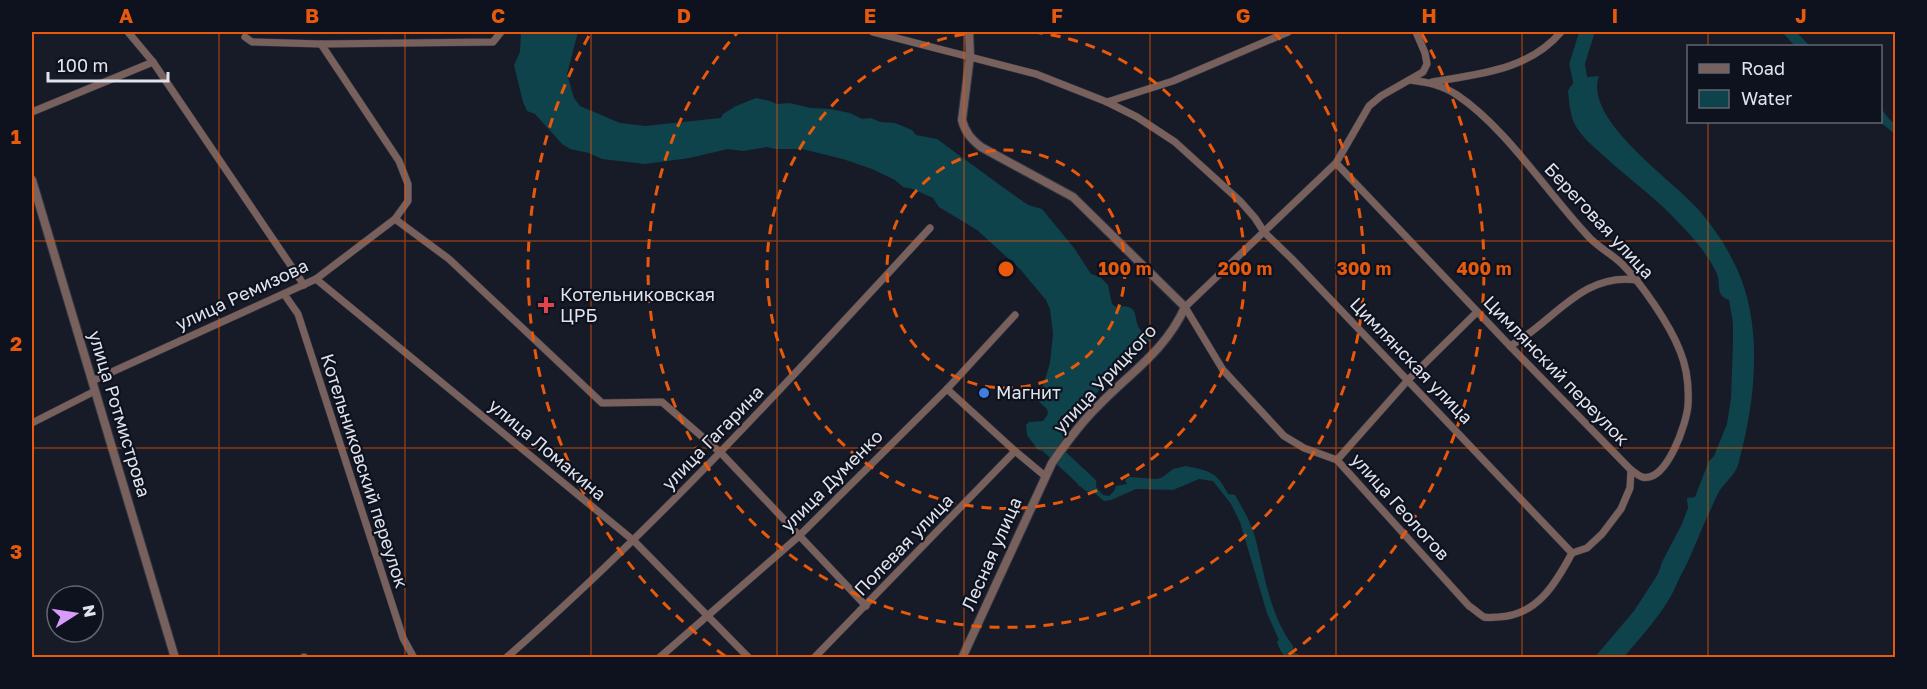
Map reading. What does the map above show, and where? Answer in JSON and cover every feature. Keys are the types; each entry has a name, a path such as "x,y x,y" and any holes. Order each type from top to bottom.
{"street":[{"path":"128,32 153,62 304,285"},
{"path":"245,36 252,42 321,44 493,42 501,32"},
{"name":"Цимлянская улица","path":"873,32 1036,74 1107,102 1151,124 1175,142 1240,201 1264,231 1572,553"},
{"path":"969,32 970,56 962,120 972,140 1073,197 1185,307 1336,163 1369,106 1381,96 1424,72 1425,53 1416,32"},
{"path":"1107,102 1173,81 1288,32"},
{"path":"1429,82 1479,74 1522,62 1539,52 1561,32"},
{"path":"321,44 399,161 408,184 408,201 395,219 448,259 602,402 662,402 721,453 798,537 866,606"},
{"path":"32,111 153,62"},
{"name":"Береговая улица","path":"1410,80 1429,82 1456,94 1497,130 1587,236 1620,262 1637,280 1680,349 1685,367 1688,405 1685,426 1662,467 1647,477 1642,477 1631,470"},
{"name":"Цимлянский переулок","path":"1336,163 1631,470"},
{"name":"улица Ротмистрова","path":"32,180 175,657"},
{"name":"улица Ремизова","path":"92,381 316,279 395,219"},
{"name":"улица Гагарина","path":"506,657 634,541 721,453 930,228"},
{"path":"1510,346 1528,336 1555,310 1594,286 1617,278 1637,280"},
{"name":"улица Ломакина","path":"316,279 634,541 749,657"},
{"name":"Котельниковский переулок","path":"284,294 298,314 403,639 414,657"},
{"name":"улица Урицкого","path":"1052,463 1098,405 1161,346 1178,323 1185,307"},
{"name":"улица Геологов","path":"1185,307 1223,370 1284,436 1304,448 1337,460 1469,606 1485,617 1507,617 1528,609 1544,598 1559,578 1572,553"},
{"path":"1337,460 1408,380 1477,312"},
{"name":"улица Думенко","path":"659,657 798,537 947,389 1015,315"},
{"path":"947,389 1045,476"},
{"path":"32,423 94,391"},
{"name":"Полевая улица","path":"814,657 1015,451"},
{"name":"Лесная улица","path":"962,657 1052,463"},
{"path":"1572,553 1587,548 1602,534 1622,509 1630,488 1631,470"}],"water":[{"path":"521,32 578,32 567,74 574,98 580,106 620,123 645,126 721,118 723,114 736,106 756,98 777,104 790,103 810,108 830,109 850,113 862,119 871,118 880,122 895,123 912,130 916,135 937,139 1028,205 1042,209 1074,248 1091,274 1100,277 1108,285 1112,304 1133,310 1139,328 1144,333 1152,335 1151,340 1079,410 1061,416 1060,422 1064,435 1057,446 1048,450 1038,450 1027,435 1026,425 1029,422 1043,421 1048,414 1047,409 1036,399 1040,396 1050,363 1053,334 1050,309 1046,300 1020,269 977,230 939,207 933,198 903,187 895,180 872,169 802,149 767,147 743,151 728,149 689,158 645,164 602,159 589,153 570,149 562,144 535,114 527,111 523,102 514,65 520,52"},
{"path":"1782,32 1796,32 1809,45 1794,45"},
{"path":"1599,76 1598,93 1604,111 1616,129 1650,165 1697,208 1724,245 1737,269 1745,292 1754,341 1749,417 1737,469 1717,495 1670,598 1623,658 1595,657 1634,611 1658,574 1682,524 1688,508 1687,498 1695,497 1709,461 1714,456 1727,424 1731,398 1733,323 1729,300 1720,292 1717,274 1700,246 1661,205 1588,142 1574,123 1568,91 1577,80"},
{"path":"1882,109 1895,124 1895,134 1881,123"},
{"path":"1186,466 1212,474 1220,481 1228,494 1235,495 1253,531 1278,621 1293,646 1293,652 1304,657 1286,657 1280,650 1277,642 1279,640 1267,613 1240,522 1231,504 1213,481 1199,479 1173,490 1136,489 1104,501 1090,489 1079,486 1072,475 1075,470 1081,468 1086,471 1083,476 1091,481 1103,495 1109,496 1116,486 1127,484 1125,480 1129,477 1157,479 1173,469"}],"waterway":[{"path":"1584,98 1577,64 1587,32"},
{"path":"1046,433 1044,442 1089,484"}],"place":[{"name":"Котельниковская ЦРБ","path":"546,305"},
{"name":"Магнит","path":"984,393"}]}
